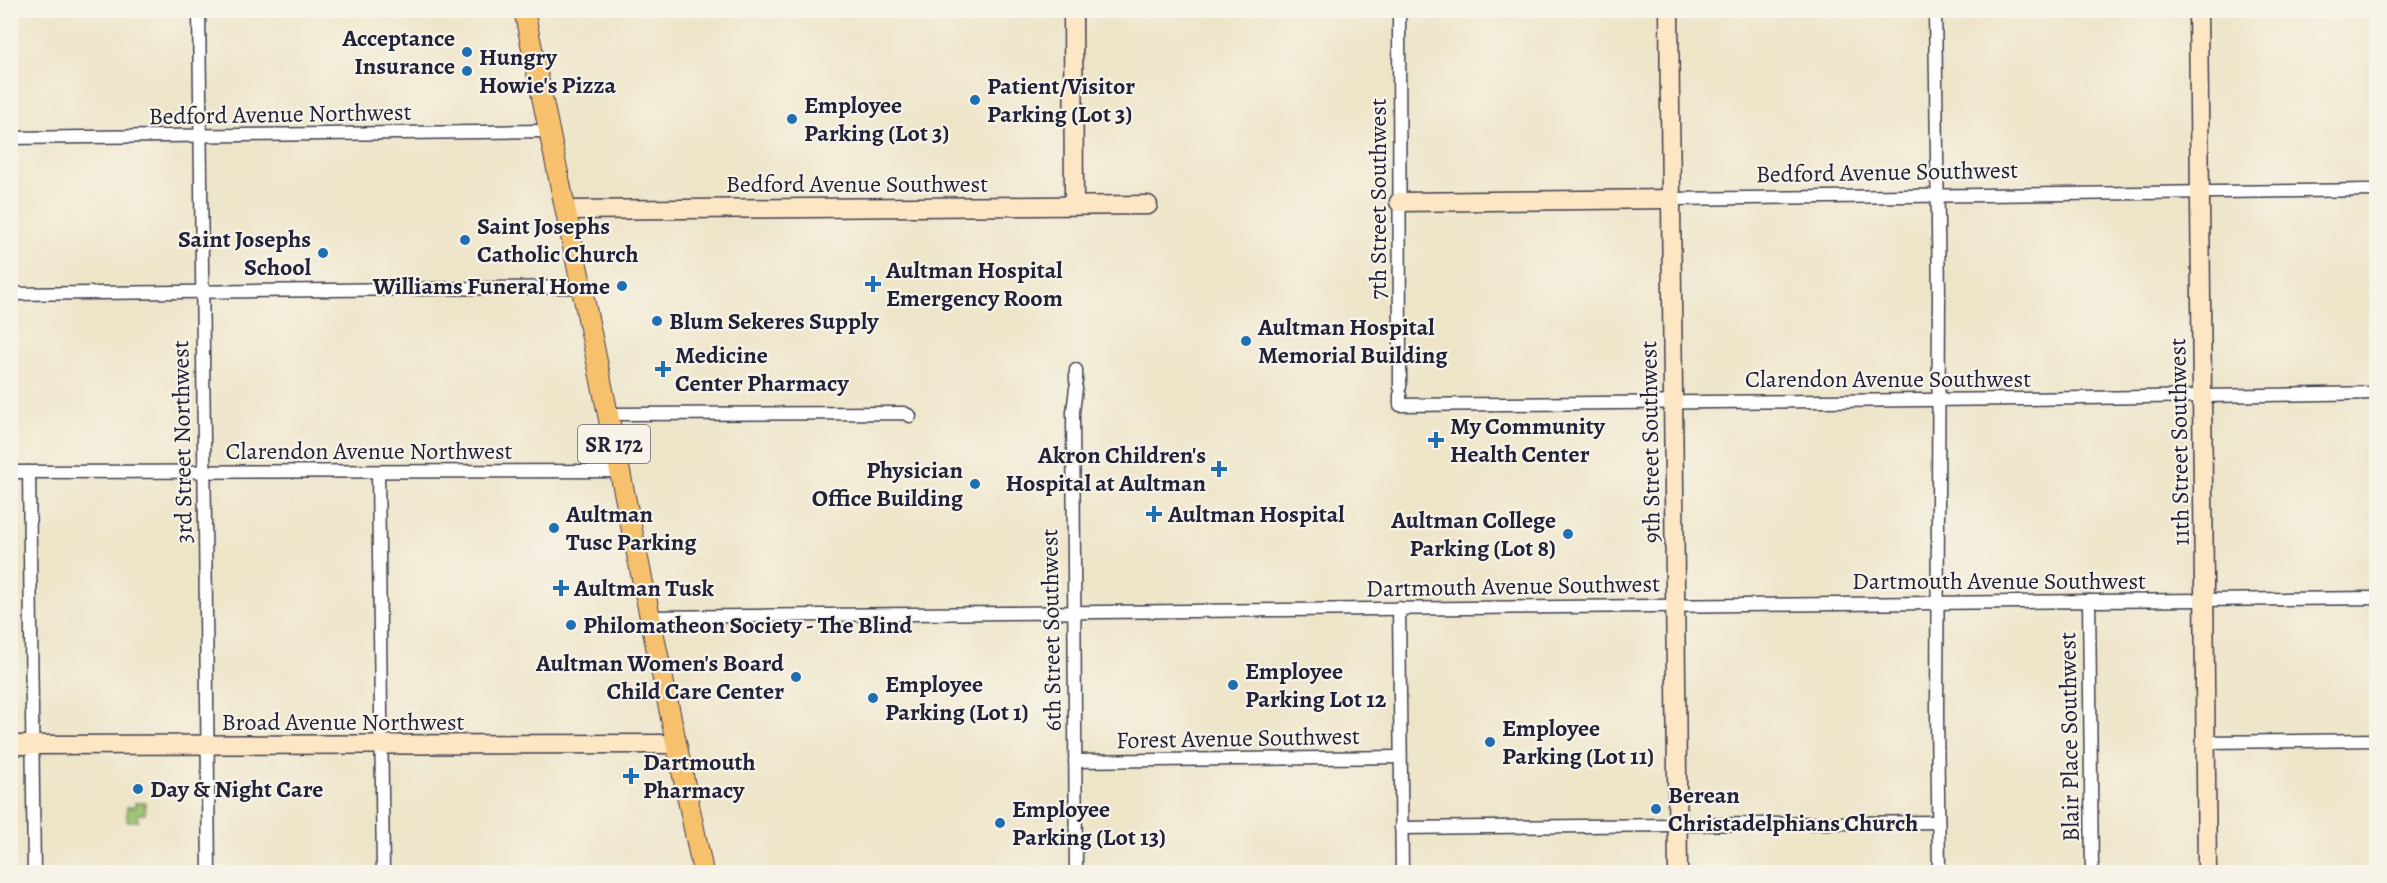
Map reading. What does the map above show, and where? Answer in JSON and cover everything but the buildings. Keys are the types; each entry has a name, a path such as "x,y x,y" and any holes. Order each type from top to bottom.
{"main road":[{"name":"SR 172","path":"524,10 703,873"}],"street":[{"name":"3rd Street Northwest","path":"199,10 209,873"},
{"path":"1073,10 1074,205"},
{"name":"7th Street Southwest","path":"1399,10 1400,396"},
{"name":"9th Street Southwest","path":"1669,10 1678,873"},
{"path":"1935,10 1939,400 1939,873"},
{"name":"11th Street Southwest","path":"2198,10 2207,873"},
{"name":"Bedford Avenue Northwest","path":"10,138 549,131"},
{"name":"Bedford Avenue Southwest","path":"1399,202 2376,190"},
{"name":"Bedford Avenue Southwest","path":"566,210 1148,205"},
{"path":"10,294 582,287"},
{"name":"6th Street Southwest","path":"1076,380 1073,412 1076,873"},
{"name":"Clarendon Avenue Southwest","path":"1400,396 1673,402 2376,393"},
{"path":"608,414 904,413 910,416"},
{"name":"Clarendon Avenue Northwest","path":"10,472 620,471"},
{"path":"29,472 34,873"},
{"path":"378,472 383,873"},
{"name":"Dartmouth Avenue Southwest","path":"650,617 2376,598"},
{"name":"Blair Place Southwest","path":"2089,601 2092,873"},
{"path":"1399,608 1402,873"},
{"path":"2205,742 2376,740"},
{"name":"Broad Avenue Northwest","path":"10,745 676,744"},
{"name":"Forest Avenue Southwest","path":"1076,761 1400,757"},
{"path":"1401,828 1938,822"}],"green space":[{"path":"135,803 145,803 145,814 138,814 138,821 127,821 127,807 135,807"}],"place":[{"name":"Acceptance Insurance","path":"467,52"},
{"name":"Hungry Howie's Pizza","path":"467,71"},
{"name":"Patient/Visitor Parking (Lot 3)","path":"975,100"},
{"name":"Employee Parking (Lot 3)","path":"792,119"},
{"name":"Saint Josephs Catholic Church","path":"465,240"},
{"name":"Saint Josephs School","path":"323,253"},
{"name":"Aultman Hospital Emergency Room","path":"873,284"},
{"name":"Williams Funeral Home","path":"622,286"},
{"name":"Blum Sekeres Supply","path":"657,321"},
{"name":"Aultman Hospital Memorial Building","path":"1246,341"},
{"name":"Medicine Center Pharmacy","path":"663,369"},
{"name":"My Community Health Center","path":"1436,440"},
{"name":"Akron Children's Hospital at Aultman","path":"1219,469"},
{"name":"Physician Office Building","path":"975,484"},
{"name":"Aultman Hospital","path":"1154,514"},
{"name":"Aultman Tusc Parking","path":"554,528"},
{"name":"Aultman College Parking (Lot 8)","path":"1568,534"},
{"name":"Aultman Tusk","path":"561,588"},
{"name":"Philomatheon Society - The Blind","path":"571,625"},
{"name":"Aultman Women's Board Child Care Center","path":"796,677"},
{"name":"Employee Parking Lot 12","path":"1233,685"},
{"name":"Employee Parking (Lot 1)","path":"873,698"},
{"name":"Employee Parking (Lot 11)","path":"1490,742"},
{"name":"Dartmouth Pharmacy","path":"631,776"},
{"name":"Day & Night Care","path":"138,789"},
{"name":"Berean Christadelphians Church","path":"1656,809"},
{"name":"Employee Parking (Lot 13)","path":"1000,823"}]}
